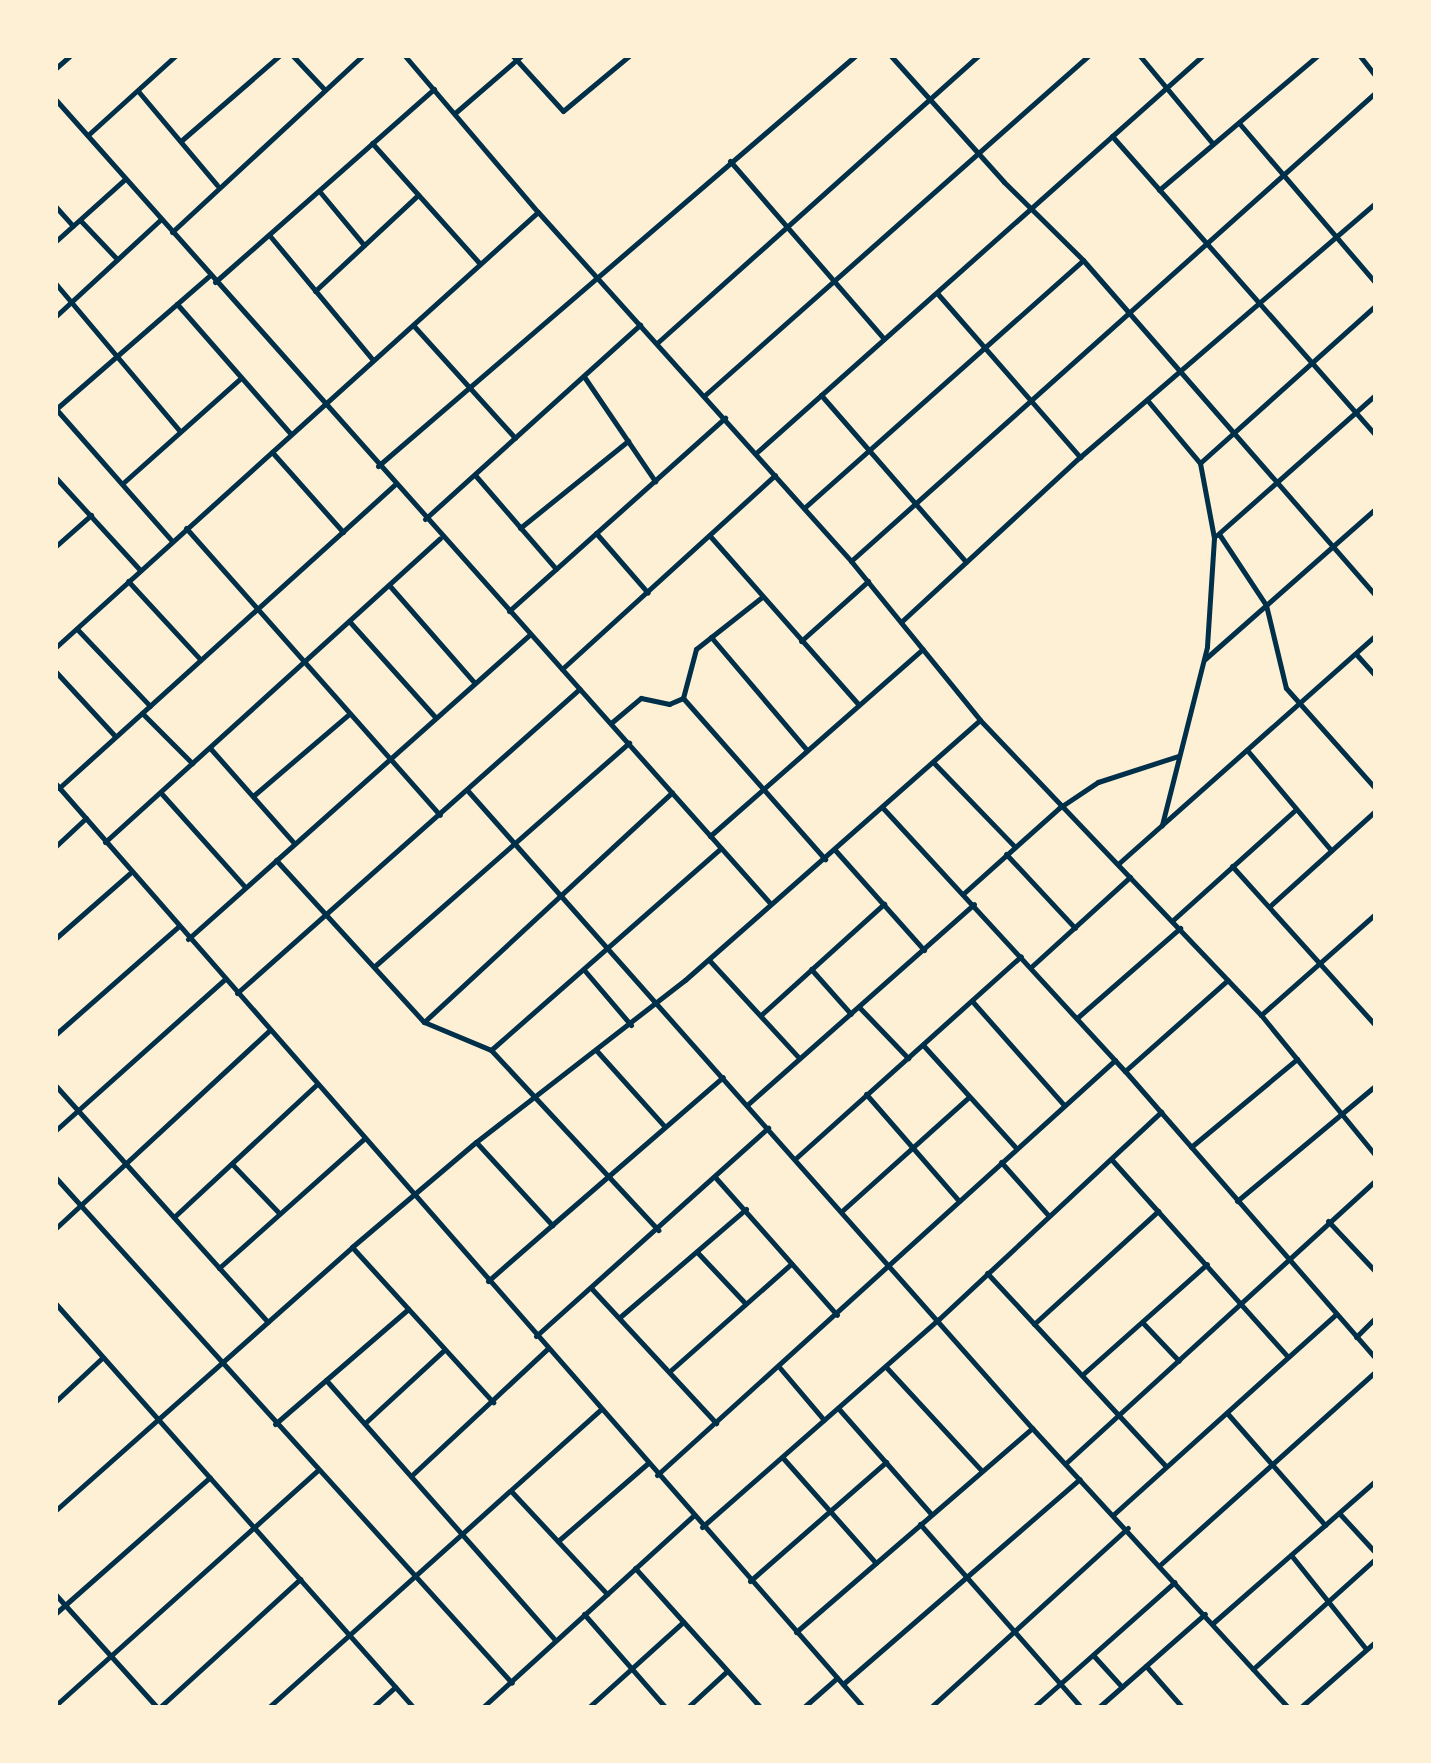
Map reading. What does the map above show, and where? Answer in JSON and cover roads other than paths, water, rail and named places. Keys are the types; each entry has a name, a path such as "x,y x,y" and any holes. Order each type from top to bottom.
{"street":[{"path":"56,68 70,56"},
{"path":"88,135 174,56"},
{"path":"182,140 279,56"},
{"path":"293,56 324,89"},
{"path":"172,232 217,185 362,56"},
{"path":"405,56 538,212 851,561 980,720 1059,808 1173,920 1261,1015 1375,1155"},
{"path":"455,113 517,57 563,111 629,56"},
{"path":"378,466 467,386 855,56"},
{"path":"891,56 978,152 1083,260 1375,595"},
{"path":"657,343 978,56"},
{"path":"705,395 836,284 978,152 1088,56"},
{"path":"1140,56 1213,144"},
{"path":"756,453 1202,56"},
{"path":"1159,190 1317,56"},
{"path":"1360,56 1375,75"},
{"path":"215,282 434,89"},
{"path":"138,91 217,185"},
{"path":"851,561 1035,402 1375,93"},
{"path":"56,100 440,538 611,723 770,904"},
{"path":"1239,123 1282,179 1375,282"},
{"path":"1112,136 1259,307 1375,434"},
{"path":"372,143 480,264"},
{"path":"730,161 884,339"},
{"path":"56,241 125,179"},
{"path":"320,192 364,245"},
{"path":"315,291 418,195"},
{"path":"901,622 1080,457 1336,241 1375,203"},
{"path":"56,207 73,226"},
{"path":"56,647 538,212"},
{"path":"56,316 161,219"},
{"path":"80,220 117,259"},
{"path":"270,236 373,360"},
{"path":"804,508 869,454 1083,260"},
{"path":"172,541 56,409 209,276"},
{"path":"56,284 180,431"},
{"path":"937,293 1080,457"},
{"path":"177,304 291,434"},
{"path":"1200,463 1375,306"},
{"path":"413,325 515,438"},
{"path":"425,519 585,378 640,325"},
{"path":"123,483 241,378"},
{"path":"585,378 655,481"},
{"path":"821,395 869,454 966,562"},
{"path":"1216,536 1375,395"},
{"path":"1148,401 1200,463 1216,536 1205,660 1162,825"},
{"path":"509,611 725,418"},
{"path":"520,528 628,441"},
{"path":"272,452 343,532"},
{"path":"475,475 556,569"},
{"path":"562,669 775,475"},
{"path":"56,478 140,570"},
{"path":"394,485 58,786 130,873 863,1707"},
{"path":"1205,660 1375,509"},
{"path":"56,546 91,515"},
{"path":"186,528 348,715 440,815"},
{"path":"596,533 648,593"},
{"path":"710,536 858,704"},
{"path":"1216,536 1266,605 1283,680 1299,705 1375,788"},
{"path":"105,842 440,538"},
{"path":"128,581 200,659"},
{"path":"801,641 868,581"},
{"path":"389,585 474,682"},
{"path":"683,698 693,652 762,597"},
{"path":"349,621 435,717"},
{"path":"77,629 150,706"},
{"path":"188,939 530,634"},
{"path":"1118,864 1375,636"},
{"path":"711,637 807,750"},
{"path":"710,836 923,649"},
{"path":"1356,654 1375,675"},
{"path":"56,672 115,736"},
{"path":"237,993 468,791 579,689"},
{"path":"611,723 641,698 669,704 683,698"},
{"path":"683,698 825,859"},
{"path":"142,713 193,764"},
{"path":"253,796 348,715"},
{"path":"56,1510 352,1247 476,1142 631,1025 709,960 980,720"},
{"path":"376,965 629,743"},
{"path":"210,748 294,844"},
{"path":"1247,750 1331,850"},
{"path":"964,893 1059,808 1104,778 1178,756"},
{"path":"933,762 1015,847"},
{"path":"468,791 843,1210 1032,1428 1128,1528 1288,1707"},
{"path":"424,1022 562,898 672,792"},
{"path":"161,793 245,887"},
{"path":"882,807 1125,1071 1285,1259 1375,1358"},
{"path":"1173,920 1295,810"},
{"path":"1270,906 1375,811"},
{"path":"56,846 86,818"},
{"path":"491,1050 609,950 721,848"},
{"path":"835,850 924,950"},
{"path":"1006,854 1075,928"},
{"path":"276,860 376,965 424,1022 491,1050 658,1230"},
{"path":"1232,866 1375,1025"},
{"path":"56,938 130,873"},
{"path":"1031,967 1130,877"},
{"path":"761,1015 884,904"},
{"path":"747,1105 974,904"},
{"path":"1261,1015 1375,914"},
{"path":"56,1034 178,927"},
{"path":"1077,1018 1180,928"},
{"path":"796,1158 1021,956"},
{"path":"709,960 799,1058"},
{"path":"811,969 851,1014"},
{"path":"585,971 631,1025"},
{"path":"56,1130 224,980"},
{"path":"1125,1071 1228,980"},
{"path":"972,1001 1064,1105"},
{"path":"859,1007 908,1058"},
{"path":"1369,1018 1375,1013"},
{"path":"56,1228 270,1030"},
{"path":"923,1045 1016,1148"},
{"path":"596,1050 665,1127"},
{"path":"1191,1147 1297,1059"},
{"path":"657,1475 780,1368 1115,1060"},
{"path":"488,1281 723,1077"},
{"path":"174,1217 317,1084"},
{"path":"56,1086 268,1322"},
{"path":"1237,1201 1375,1086"},
{"path":"866,1094 959,1201"},
{"path":"843,1210 969,1097"},
{"path":"702,1527 886,1367 1161,1112"},
{"path":"536,1336 658,1230 768,1128"},
{"path":"219,1268 364,1139"},
{"path":"476,1142 552,1225"},
{"path":"1112,1160 1288,1356"},
{"path":"1001,1162 1049,1216"},
{"path":"232,1164 279,1213"},
{"path":"715,1177 837,1315"},
{"path":"56,1178 220,1365 512,1683"},
{"path":"1066,1463 1242,1303 1285,1259 1375,1181"},
{"path":"620,1317 746,1209"},
{"path":"1034,1324 1158,1211"},
{"path":"1328,1221 1375,1271"},
{"path":"352,1247 493,1402"},
{"path":"697,1252 745,1303"},
{"path":"670,1371 791,1264"},
{"path":"1082,1375 1207,1264"},
{"path":"987,1273 1166,1466"},
{"path":"592,1289 716,1423"},
{"path":"56,1304 413,1707"},
{"path":"275,1424 408,1309"},
{"path":"1114,1514 1335,1315"},
{"path":"1356,1337 1375,1318"},
{"path":"1143,1323 1179,1361"},
{"path":"411,1476 547,1349"},
{"path":"365,1423 444,1350"},
{"path":"56,1401 103,1357"},
{"path":"886,1367 981,1470"},
{"path":"780,1368 824,1420"},
{"path":"1161,1564 1375,1372"},
{"path":"326,1380 555,1640"},
{"path":"838,1408 931,1514"},
{"path":"269,1707 600,1410"},
{"path":"1227,1413 1325,1525"},
{"path":"796,1632 1032,1428"},
{"path":"783,1458 876,1563"},
{"path":"750,1581 886,1462"},
{"path":"558,1541 647,1464"},
{"path":"56,1705 317,1471"},
{"path":"56,1613 210,1477"},
{"path":"843,1684 1080,1479"},
{"path":"1213,1623 1375,1481"},
{"path":"511,1491 607,1594"},
{"path":"1339,1513 1375,1552"},
{"path":"483,1707 693,1516"},
{"path":"920,1524 1081,1707"},
{"path":"931,1707 1128,1528"},
{"path":"1291,1555 1366,1649"},
{"path":"1253,1669 1375,1559"},
{"path":"635,1568 760,1707"},
{"path":"56,1595 158,1707 300,1579"},
{"path":"1034,1707 1175,1582"},
{"path":"584,1614 665,1707"},
{"path":"1099,1707 1205,1614"},
{"path":"589,1707 683,1622"},
{"path":"1301,1707 1375,1642"},
{"path":"1093,1655 1122,1687"},
{"path":"1146,1666 1182,1707"},
{"path":"688,1707 727,1671"},
{"path":"804,1707 837,1678"},
{"path":"373,1707 395,1687"}]}
